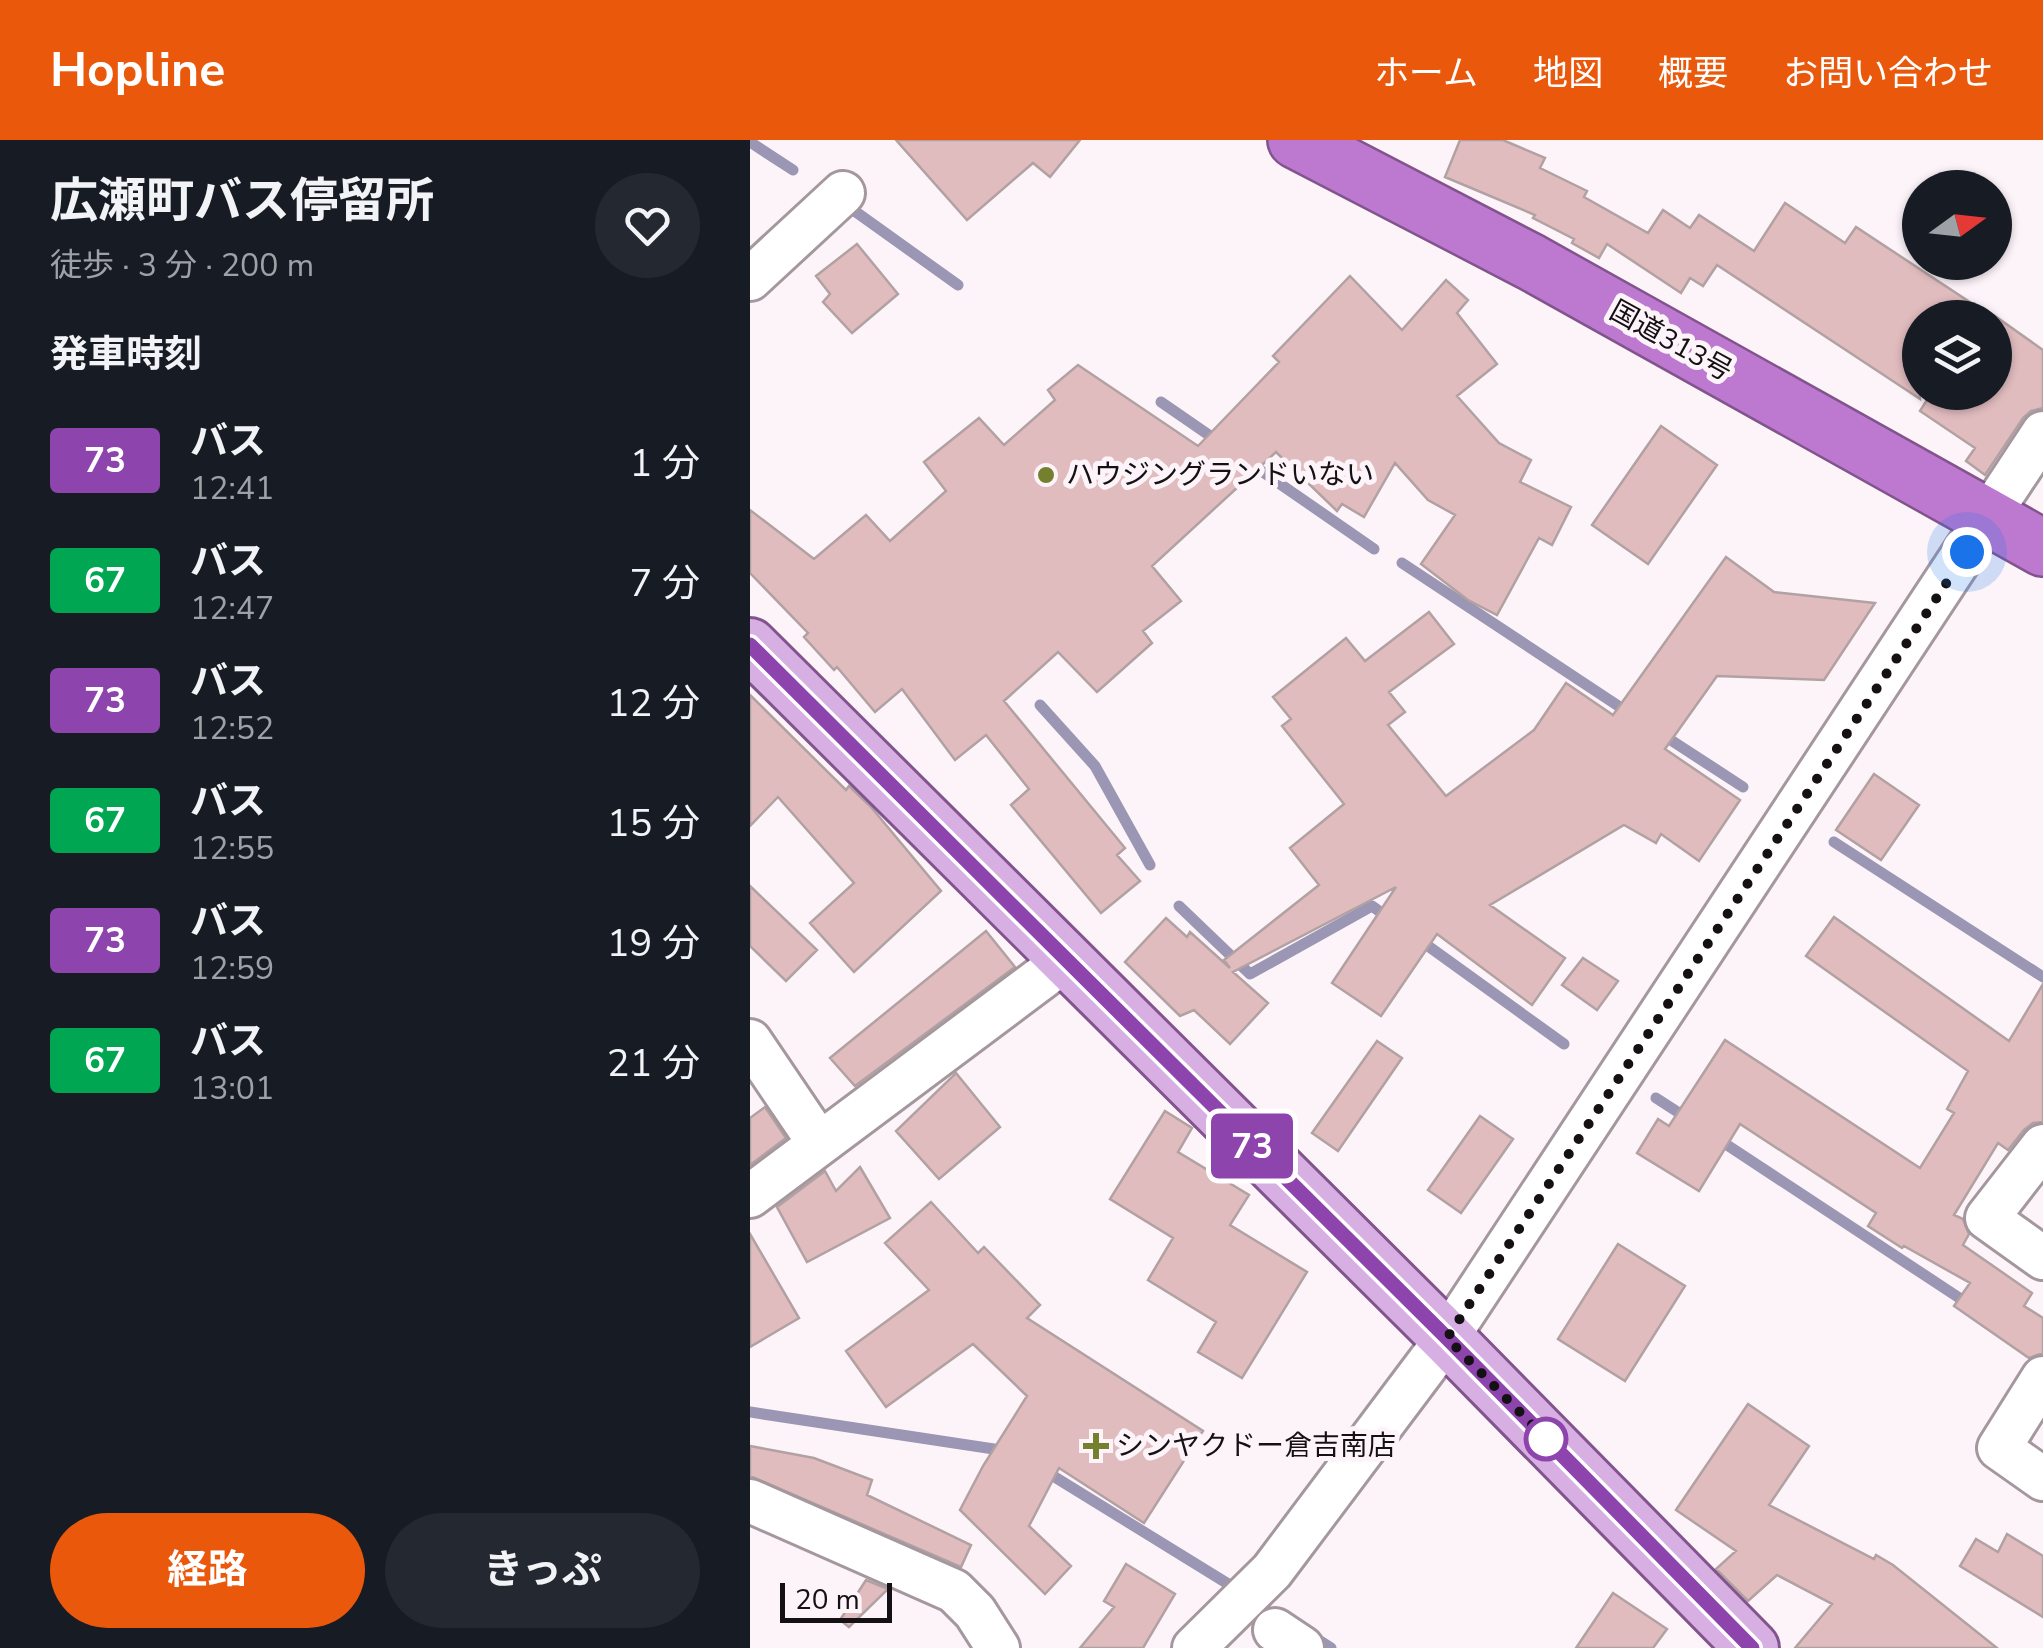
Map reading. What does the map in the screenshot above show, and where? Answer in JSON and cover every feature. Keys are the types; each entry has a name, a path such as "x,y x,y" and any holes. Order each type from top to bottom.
{"highway":[{"name":"国道313号","path":"1296,140 1531,262 2043,548"}],"main road":[{"path":"750,645 1447,1338 1752,1648"}],"street":[{"path":"750,278 842,192"},
{"path":"1194,1648 1272,1571 1447,1338 2043,434"},
{"path":"750,1196 1064,961"},
{"path":"750,1041 819,1143"},
{"path":"2043,1146 1988,1218 2043,1258"},
{"path":"2043,1378 1999,1448 2043,1478"},
{"path":"750,1501 954,1591 975,1612 998,1648"}],"building":[{"path":"896,140 1080,140 1050,177 1033,163 967,220"},
{"path":"1460,140 1503,140 1545,158 1540,168 1587,191 1584,197 1648,233 1663,210 1690,228 1699,215 1754,251 1785,203 1845,243 1856,227 1902,257 1902,280 1936,280 1967,300 1902,300 1902,387 1717,265 1703,286 1690,278 1681,293 1607,244 1599,258 1572,243 1574,239 1533,218 1535,215 1445,177"},
{"path":"857,244 898,294 852,333 823,302 830,294 816,276"},
{"path":"1350,276 1402,330 1446,280 1468,300 1457,313 1497,364 1457,396 1499,443 1531,460 1520,482 1571,507 1552,545 1539,538 1497,615 1468,600 1421,564 1455,515 1428,500 1395,463 1364,517 1342,504 1337,511 1276,452 1152,566 1181,601 1143,631 1152,643 1097,692 1058,652 1004,701 1125,848 1117,855 1140,881 1101,913 1011,805 1029,789 986,735 955,760 902,689 875,712 837,667 834,670 804,637 808,633 750,573 750,510 814,559 866,515 890,541 946,491 924,462 979,418 1004,445 1055,400 1048,390 1078,365 1198,446 1279,362 1273,356"},
{"path":"2012,328 2043,350 2043,408 2023,418 1985,475 1966,461 1975,448 1920,411 2012,410"},
{"path":"1661,426 1717,465 1648,564 1592,525"},
{"path":"1726,557 1774,592 1875,603 1824,680 1717,676 1665,749 1740,800 1699,861 1661,834 1656,843 1624,825 1490,905 1565,958 1532,1005 1437,934 1381,1016 1332,983 1396,887 1233,972 1268,1003 1230,1044 1194,1010 1180,1016 1125,962 1166,918 1187,937 1190,932 1230,968 1224,960 1319,885 1290,848 1344,804 1282,726 1291,719 1273,697 1346,638 1365,661 1429,612 1454,644 1389,692 1405,712 1388,725 1446,796 1534,730 1566,683 1613,715"},
{"path":"750,695 846,790 849,786 871,807 941,891 854,972 810,923 854,883 778,797 750,826"},
{"path":"1874,774 1919,805 1881,860 1836,830"},
{"path":"750,886 817,950 786,981 750,946"},
{"path":"1834,917 2009,1041 2043,984 2043,1122 2024,1130 2008,1150 1998,1143 1954,1215 1963,1219 1969,1234 1963,1245 2032,1293 2024,1306 2043,1318 2043,1353 2029,1358 1954,1306 1970,1283 1868,1226 1876,1213 1740,1124 1699,1191 1637,1153 1658,1119 1669,1126 1725,1040 1920,1168 1954,1113 1947,1109 1968,1071 1806,956"},
{"path":"986,931 1015,967 855,1086 830,1058"},
{"path":"1583,958 1618,981 1597,1010 1562,985"},
{"path":"1377,1041 1402,1058 1338,1151 1312,1133"},
{"path":"956,1073 1000,1127 939,1179 896,1131"},
{"path":"765,1107 786,1138 750,1165 750,1118"},
{"path":"1165,1111 1192,1128 1178,1152 1249,1195 1230,1225 1307,1272 1242,1378 1198,1352 1216,1322 1148,1280 1173,1238 1110,1199"},
{"path":"1480,1116 1513,1139 1461,1213 1428,1190"},
{"path":"860,1167 890,1218 807,1262 777,1207 825,1171 836,1191"},
{"path":"931,1202 978,1253 984,1247 1040,1305 1027,1318 1203,1431 1144,1523 1059,1468 1029,1526 1071,1566 1045,1594 960,1510 1027,1396 973,1344 886,1407 846,1351 929,1290 885,1243"},
{"path":"750,1234 799,1318 750,1347"},
{"path":"1618,1244 1685,1286 1625,1381 1558,1339"},
{"path":"1748,1404 1809,1446 1769,1505 1893,1565 1997,1648 1795,1648 1832,1604 1777,1575 1748,1601 1716,1569 1736,1551 1676,1510"},
{"path":"750,1446 814,1458 872,1480 867,1495 971,1545 961,1567 750,1476"},
{"path":"2007,1534 2043,1556 2043,1617 1960,1566 1976,1539 1998,1552"},
{"path":"1126,1564 1175,1594 1143,1648 1080,1648 1114,1607 1104,1601"},
{"path":"866,1580 888,1589 849,1627 840,1620"},
{"path":"1613,1593 1667,1629 1653,1648 1576,1648"}],"waterway":[{"path":"750,142 793,170"},
{"path":"856,212 958,285"},
{"path":"1161,402 1219,442"},
{"path":"1247,461 1374,549"},
{"path":"1402,563 1632,715"},
{"path":"1040,705 1095,766 1150,865"},
{"path":"1660,733 1743,787"},
{"path":"1834,842 2043,977"},
{"path":"1179,906 1250,974 1372,906 1390,919"},
{"path":"1417,938 1564,1044"},
{"path":"1656,1098 1690,1120"},
{"path":"1718,1139 1970,1305"},
{"path":"750,1412 1007,1451"},
{"path":"1045,1471 1238,1590"},
{"path":"1309,1634 1331,1648"}],"bus line":[{"name":"73","path":"750,645 1447,1338 1752,1648"}],"place":[{"name":"ハウジングランドいない","path":"1046,475"},
{"name":"シンヤクドー倉吉南店","path":"1096,1446"}],"route":[{"path":"1546,1439 1558,1451 1447,1338 1967,552"}]}
